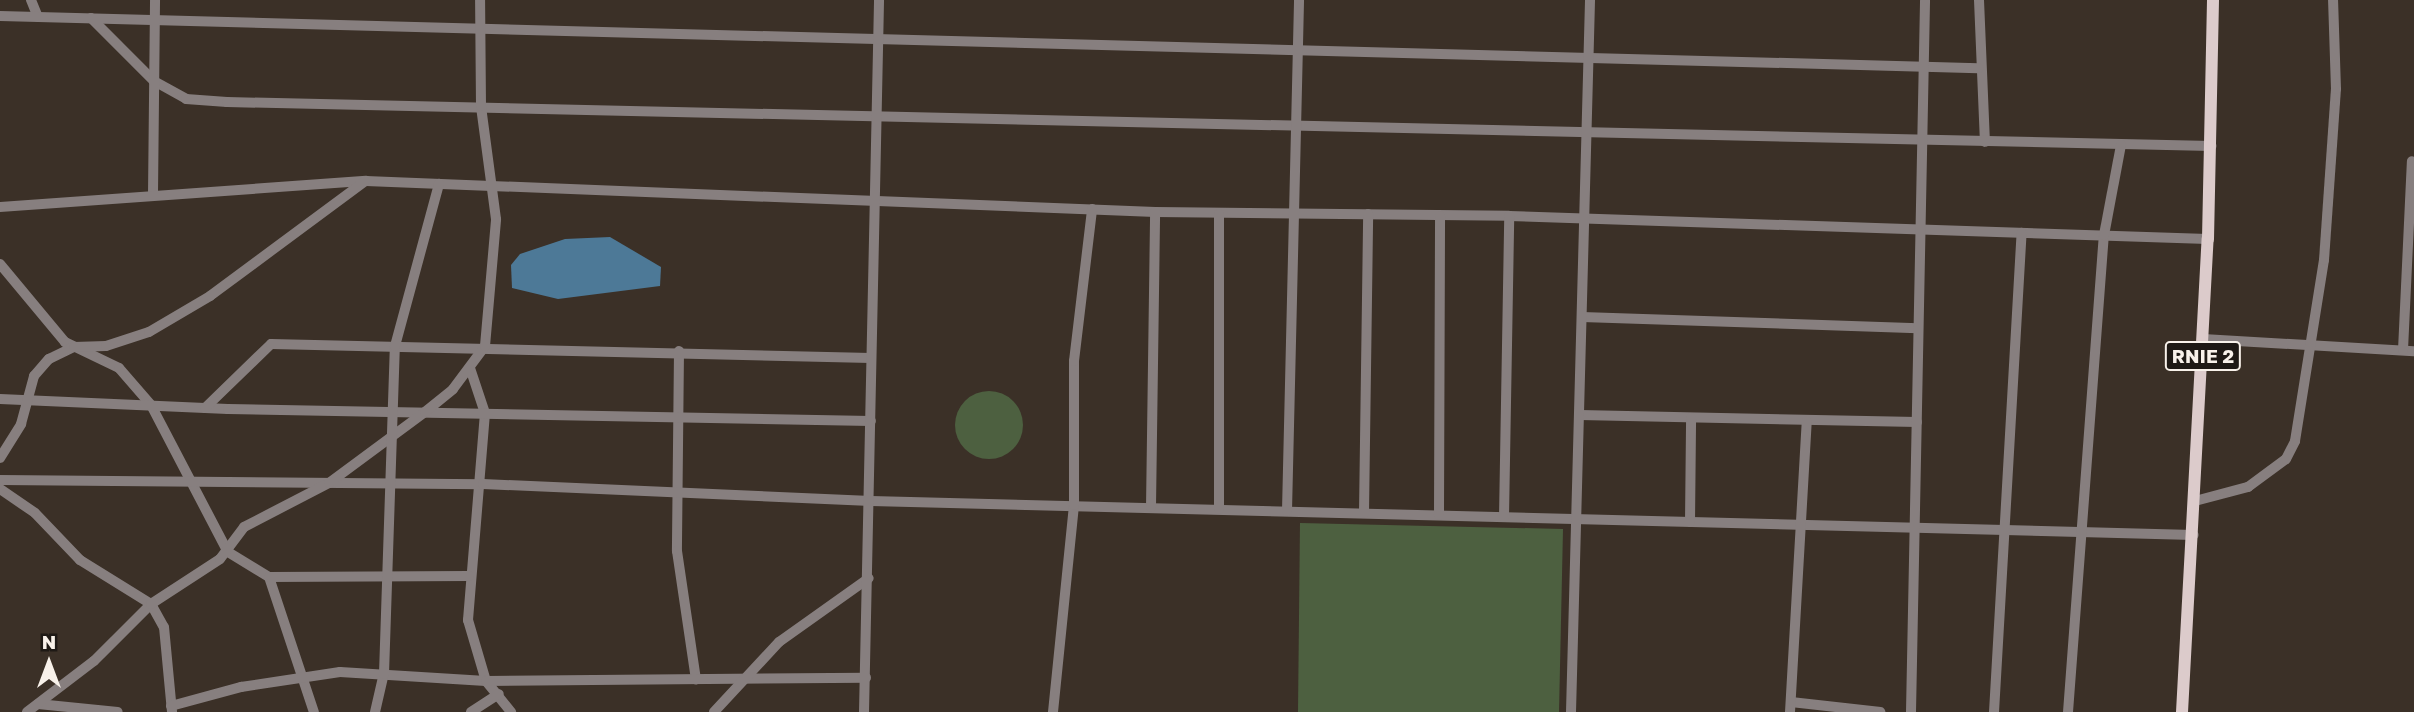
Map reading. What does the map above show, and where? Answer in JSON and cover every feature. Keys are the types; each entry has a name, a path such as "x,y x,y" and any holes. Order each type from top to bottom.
{"main road":[{"name":"RNIE 2","path":"2183,712 2212,146 2213,0"}],"street":[{"path":"31,0 38,17"},
{"path":"153,194 155,0"},
{"path":"27,712 94,661 151,604 228,552 244,527 329,483 425,412 470,368 485,346 493,186 481,106 480,0"},
{"path":"864,712 871,501 871,358 879,0"},
{"path":"1287,510 1299,0"},
{"path":"1571,712 1590,0"},
{"path":"1911,712 1925,0"},
{"path":"1979,0 1978,68 1985,142"},
{"path":"2195,501 2248,487 2286,459 2315,345 2336,89 2333,0"},
{"path":"0,16 481,33 1978,68"},
{"path":"91,18 154,81 186,99 227,102 2212,146"},
{"path":"2068,712 2104,235 2121,145"},
{"path":"2203,339 2408,350 2412,160"},
{"path":"0,458 27,404 41,366 74,347 106,346 149,332 210,296 366,181"},
{"path":"0,207 153,194 366,181 1155,212 1508,216 2208,239"},
{"path":"376,712 384,674 387,482 395,346 439,184"},
{"path":"1053,712 1074,505 1074,361 1092,209"},
{"path":"1151,507 1155,212"},
{"path":"1219,214 1219,509"},
{"path":"1364,513 1368,214"},
{"path":"1439,515 1440,216"},
{"path":"1504,517 1508,216"},
{"path":"1994,712 2022,233"},
{"path":"0,264 74,347 119,368 151,405 228,552 270,577 469,576"},
{"path":"1582,317 1919,328"},
{"path":"205,408 271,344 485,346 871,358"},
{"path":"679,351 675,492 677,551 696,680"},
{"path":"470,368 485,413 483,484 469,576 471,641 486,681 511,712"},
{"path":"0,399 27,404 871,421"},
{"path":"1580,415 1917,422"},
{"path":"1690,522 1691,418"},
{"path":"1807,421 1796,525 1791,707 1880,712"},
{"path":"0,480 483,484 871,501 2194,535"},
{"path":"0,489 35,513 80,560 151,604 164,627 171,709 302,675 384,674 486,681 866,678"},
{"path":"270,577 314,712"},
{"path":"714,712 800,624 869,578"},
{"path":"471,712 499,694"},
{"path":"38,704 118,712"}],"green space":[{"path":"982,391 996,391 1008,396 1018,406 1023,425 1018,444 1008,454 996,459 982,459 970,454 960,444 955,432 955,418 960,406 970,396"},
{"path":"1300,523 1563,529 1559,712 1298,712"}],"water":[{"path":"610,237 661,267 660,286 558,299 512,288 511,265 520,254 565,239"}]}
